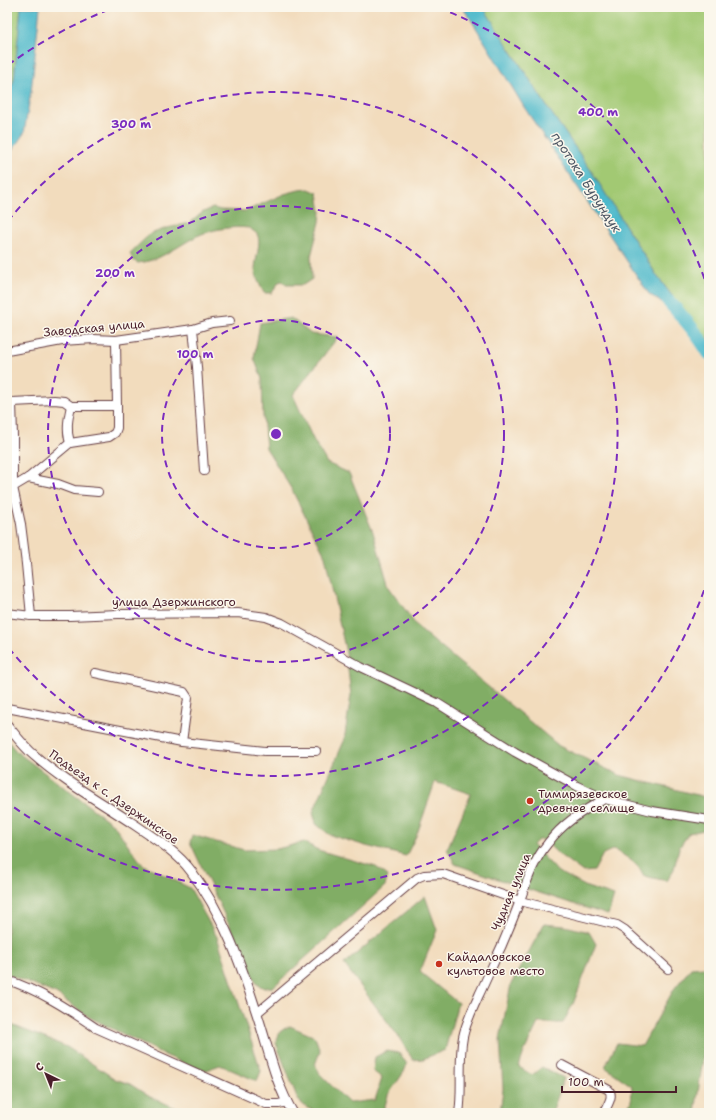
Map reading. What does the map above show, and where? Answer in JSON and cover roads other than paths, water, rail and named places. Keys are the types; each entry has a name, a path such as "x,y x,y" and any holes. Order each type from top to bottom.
{"street":[{"name":"Заводская улица","path":"7,351 62,341 94,339 116,340 193,329 212,323 230,321"},
{"path":"193,329 204,471"},
{"path":"13,487 28,478 70,443 109,437 115,433 117,428 116,340"},
{"path":"31,616 26,564 13,487 13,436 9,401 64,400 71,406 117,406"},
{"path":"70,443 67,434 71,406"},
{"path":"28,478 58,484 74,490 98,492"},
{"name":"улица Дзержинского","path":"7,613 31,616 118,614 251,614 266,617 282,623 361,666 437,703 515,752 577,786 605,799 652,811 709,820"},
{"path":"95,673 184,692 188,698 182,742"},
{"path":"7,708 182,742 265,751 316,751"},
{"name":"Подъезд к с. Дзержинское","path":"7,725 34,756 52,770 142,829 173,853 190,870 205,891 222,922 233,947 257,1013 274,1070 293,1113"},
{"name":"Чудная улица","path":"459,1113 461,1099 461,1049 466,1024 520,901 532,868 548,842 562,827 575,816 605,799"},
{"path":"257,1013 417,878 424,875 443,874 520,901 617,925 625,930 668,969"},
{"path":"7,980 22,985 50,999 74,1012 96,1028 266,1104 279,1104 287,1102"},
{"path":"562,1065 609,1090 611,1098 604,1113"}],"water":[{"path":"21,7 40,7 31,92 24,133 7,158 7,98 14,80"},
{"path":"462,7 483,7 548,108 590,169 657,276 673,297 682,316 649,294 524,107"}],"waterway":[{"name":"протока Бурундук","path":"669,302 690,326 709,353"}],"place":[{"name":"Тимирязевское древнее селище","path":"530,801"},
{"name":"Кайдаловское культовое место","path":"439,964"}]}
